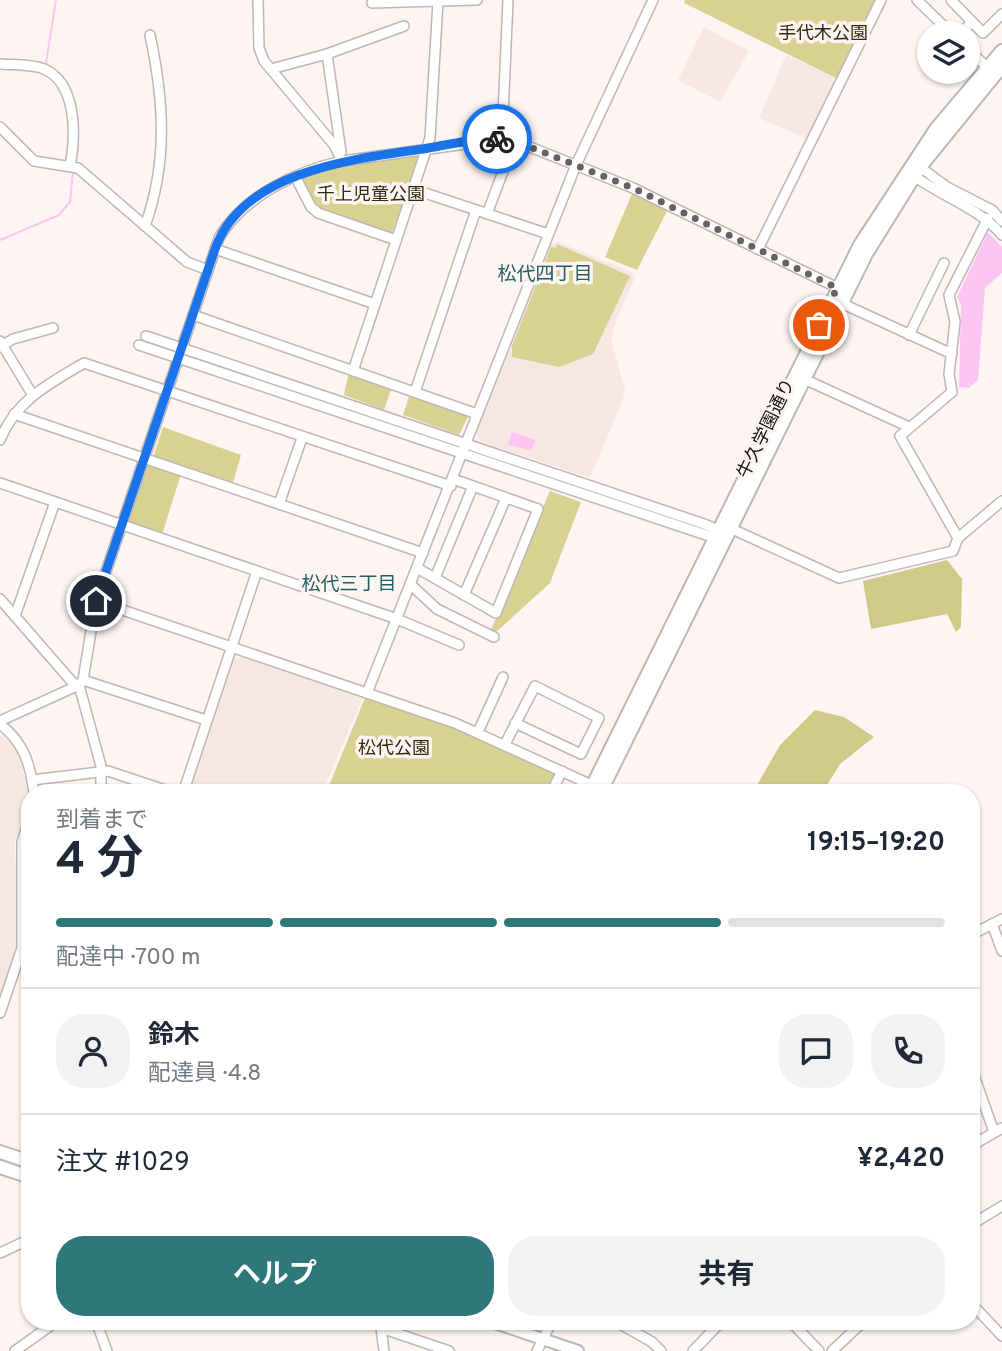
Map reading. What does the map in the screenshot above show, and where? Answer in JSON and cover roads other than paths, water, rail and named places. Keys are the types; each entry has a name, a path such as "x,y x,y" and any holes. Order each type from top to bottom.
{"highway":[{"name":"牛久学園通り","path":"721,534 804,379 842,294 917,172 994,69 1002,51"},
{"name":"牛久学園通り","path":"599,784 721,534 905,171 994,69"},
{"path":"0,1152 21,1159"},
{"path":"0,1167 21,1174"}],"main road":[{"path":"516,1330 578,1351"}],"street":[{"path":"258,0 259,48 271,69 334,145 342,161"},
{"path":"372,3 477,0"},
{"path":"502,139 508,0"},
{"path":"367,694 576,165 653,0"},
{"path":"758,249 881,0"},
{"path":"917,0 939,21"},
{"path":"951,0 971,21"},
{"path":"353,371 433,122 438,1"},
{"path":"980,31 982,33 1002,14"},
{"path":"271,69 327,54 404,26"},
{"path":"145,226 159,179 163,123 162,98 150,35"},
{"path":"327,54 342,161"},
{"path":"980,58 994,69"},
{"path":"0,64 40,67 62,84 71,103 70,165"},
{"path":"0,127 34,161 78,168 187,262 208,270"},
{"path":"101,784 102,772 81,683 96,601 215,249 225,227 238,211 296,177 342,161 502,139 514,142 633,188 758,249 842,294 909,335 952,354"},
{"path":"486,214 514,142"},
{"path":"917,172 937,192 988,218 1002,235"},
{"path":"917,172 992,209 1002,221"},
{"path":"296,177 311,207 318,213 396,240"},
{"path":"413,189 548,234"},
{"path":"415,392 476,211"},
{"path":"958,538 900,436 953,392 950,374 954,322 949,295 988,218"},
{"path":"215,249 375,303"},
{"path":"909,335 944,263"},
{"path":"193,315 477,414"},
{"path":"32,394 1,344 53,328"},
{"path":"146,336 180,353"},
{"path":"139,345 180,353 721,534 839,578 953,551 958,538 1002,501"},
{"path":"0,440 3,428 32,394 85,363 302,438 473,486 538,509 496,613 417,568"},
{"path":"804,379 909,428"},
{"path":"14,414 423,553"},
{"path":"279,504 302,438"},
{"path":"0,483 397,619 459,645"},
{"path":"435,578 473,486"},
{"path":"464,595 506,498"},
{"path":"15,616 55,502"},
{"path":"186,784 257,570"},
{"path":"410,584 438,609 494,637"},
{"path":"0,599 73,683 81,683 206,720"},
{"path":"96,601 478,732 585,784"},
{"path":"478,732 503,677"},
{"path":"33,784 25,750 16,736 0,723 81,683"},
{"path":"505,744 515,723 535,686 599,718 581,754 515,723"},
{"path":"32,780 108,771 147,784"},
{"path":"556,784 562,771"},
{"path":"980,930 1002,919"},
{"path":"992,924 1002,951"},
{"path":"0,1013 21,951"},
{"path":"980,1088 998,1130 980,1141"},
{"path":"980,1219 1002,1206"},
{"path":"0,1253 21,1243"},
{"path":"980,1313 1002,1336"},
{"path":"15,1351 44,1330"},
{"path":"99,1330 107,1351"},
{"path":"382,1330 384,1351"},
{"path":"397,1330 449,1351"},
{"path":"537,1351 548,1330"},
{"path":"635,1330 661,1351"},
{"path":"693,1351 713,1330"},
{"path":"798,1330 818,1351"},
{"path":"832,1351 842,1347 856,1330"}],"waterway":[{"path":"52,70 46,63 56,0"},
{"path":"71,93 76,107 76,118"},
{"path":"0,240 59,215 70,202 73,171"}],"district":[{"name":"松代四丁目","path":"545,275"},
{"name":"松代三丁目","path":"349,585"}],"park label":[{"name":"手代木公園","path":"823,34"},
{"name":"千上児童公園","path":"371,195"},
{"name":"松代公園","path":"394,749"}]}
